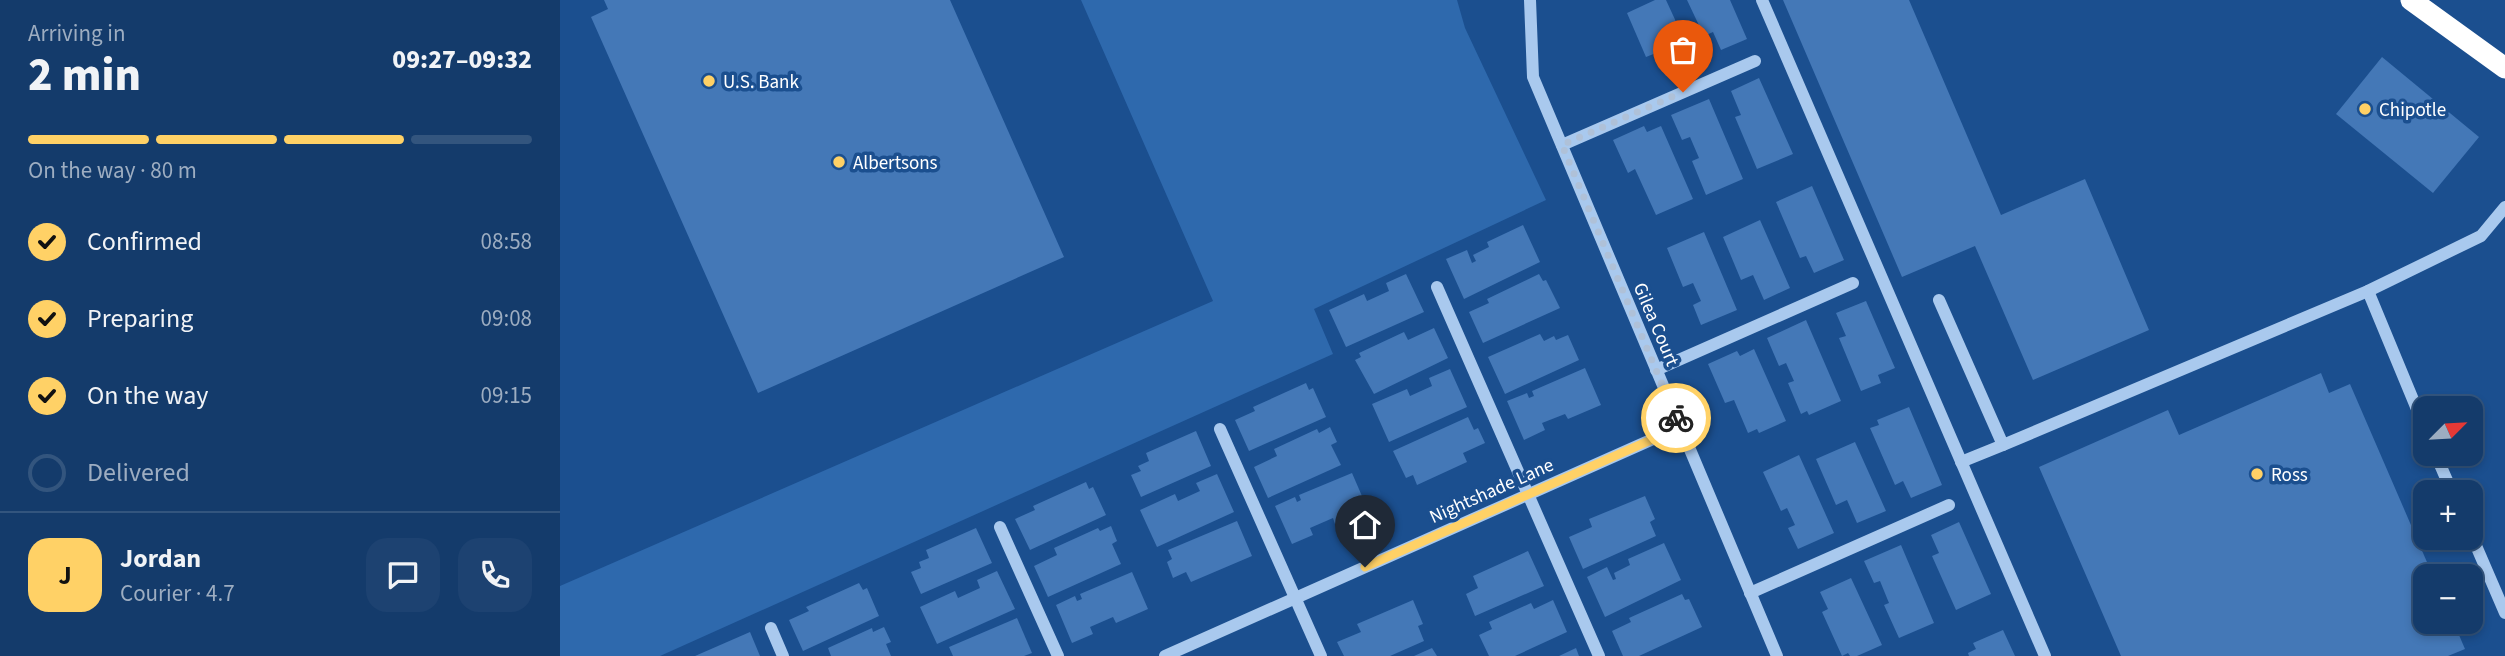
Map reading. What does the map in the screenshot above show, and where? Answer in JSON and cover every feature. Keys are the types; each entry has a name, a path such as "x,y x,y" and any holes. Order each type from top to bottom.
{"highway":[{"path":"2411,0 2505,68"}],"street":[{"name":"Gilea Court","path":"1530,0 1533,77 1777,656"},
{"path":"1762,0 2045,656"},
{"path":"1562,145 1755,61"},
{"path":"1961,462 2368,291 2481,236 2505,207"},
{"path":"1656,370 1853,283"},
{"path":"1437,287 1599,656"},
{"path":"2368,291 2413,400"},
{"path":"1939,300 2003,445"},
{"name":"Nightshade Lane","path":"1165,656 1680,427"},
{"path":"1220,429 1321,656"},
{"path":"1750,593 1949,505"},
{"path":"1000,527 1058,656"},
{"path":"2478,550 2505,613"},
{"path":"771,628 783,656"}],"shaded area":[{"path":"1081,0 1457,0 1465,28 1546,200 1314,309 1333,354 660,656 560,656 560,586 1213,301"}],"building":[{"name":"Albertsons","path":"604,0 950,0 1064,257 758,393 591,17 608,9"},
{"path":"1655,0 1666,0 1695,63 1666,76 1656,53 1646,57 1627,13"},
{"path":"1687,0 1730,0 1747,39 1721,50 1713,32 1704,36"},
{"path":"1783,0 1909,0 2001,215 2085,179 2149,330 2033,380 1975,246 1902,277"},
{"path":"2382,57 2479,137 2433,193 2336,114"},
{"path":"1759,78 1793,154 1757,169 1735,117 1741,115 1731,91"},
{"path":"1709,99 1743,179 1706,195 1692,161 1699,158 1690,137 1682,140 1671,115"},
{"path":"1644,126 1647,132 1661,126 1693,199 1656,215 1635,169 1628,173 1613,140"},
{"path":"1812,186 1844,260 1814,273 1806,256 1800,258 1776,202"},
{"path":"1760,220 1790,288 1764,300 1753,275 1741,280 1723,237"},
{"path":"1523,225 1540,262 1464,299 1446,259 1467,250 1472,263 1476,261 1473,255 1489,247 1487,242"},
{"path":"1704,232 1737,310 1701,325 1693,305 1701,301 1693,283 1683,287 1667,248"},
{"path":"1406,274 1424,312 1346,347 1329,310 1364,294 1367,301 1389,291 1386,283"},
{"path":"1539,274 1543,281 1546,280 1560,308 1483,343 1469,312 1489,303 1487,299"},
{"path":"1866,301 1895,368 1878,375 1881,383 1861,391 1839,338 1846,336 1836,313"},
{"path":"1806,320 1841,401 1809,415 1807,411 1801,414 1788,383 1794,381 1786,363 1779,366 1767,338"},
{"path":"1434,328 1448,358 1374,394 1355,360 1361,357 1359,353 1404,332 1408,340"},
{"path":"1540,334 1544,341 1554,336 1556,340 1568,335 1579,360 1505,394 1488,357"},
{"path":"1754,349 1786,421 1759,433 1757,429 1748,433 1734,400 1725,403 1708,364 1737,351 1740,356"},
{"path":"1585,368 1601,405 1568,419 1565,414 1542,423 1545,430 1524,440 1507,401 1527,393 1529,398 1534,396 1532,391"},
{"path":"1450,369 1467,407 1389,442 1372,404 1407,389 1410,396 1432,386 1429,378"},
{"path":"2321,373 2329,393 2350,384 2413,530 2413,550 2422,550 2428,564 2413,564 2413,634 2459,634 2465,649 2448,656 2121,656 2039,467 2168,410 2179,435"},
{"path":"1306,383 1309,390 1313,388 1326,417 1249,451 1235,420 1255,411 1253,407"},
{"path":"1909,407 1942,485 1911,498 1903,481 1895,485 1870,428 1879,425 1877,420"},
{"path":"1468,417 1474,430 1478,428 1485,443 1463,453 1467,462 1417,485 1413,475 1406,478 1393,451"},
{"path":"1330,427 1337,442 1331,445 1341,465 1268,498 1254,467 1277,456 1274,449 1317,429 1319,433"},
{"path":"1196,431 1211,466 1141,497 1131,475 1141,471 1138,466 1149,461 1146,453"},
{"path":"1855,442 1886,511 1857,523 1847,500 1836,505 1816,459"},
{"path":"1799,455 1834,533 1798,549 1788,528 1795,525 1787,508 1781,511 1763,472"},
{"path":"1352,473 1368,510 1335,524 1333,518 1310,528 1313,535 1292,544 1275,506 1295,497 1297,502 1301,500 1299,495"},
{"path":"1217,474 1234,512 1157,547 1140,510 1175,494 1178,501 1200,491 1196,483"},
{"path":"1086,482 1089,489 1093,487 1106,515 1030,550 1015,519 1035,510 1033,506"},
{"path":"1645,496 1655,519 1650,522 1656,536 1583,569 1569,537 1592,527 1589,519"},
{"path":"1237,521 1252,556 1191,582 1186,572 1173,578 1167,562 1172,559 1168,550"},
{"path":"1959,522 1991,594 1956,610 1932,556 1939,553 1931,535"},
{"path":"1111,526 1117,541 1112,544 1121,564 1048,597 1034,566 1057,555 1054,548 1098,528 1100,531"},
{"path":"976,528 992,563 921,594 911,572 921,568 919,562 929,558 926,550"},
{"path":"1664,543 1681,580 1605,617 1587,577 1607,567 1613,580 1616,579 1614,573 1630,565 1628,559"},
{"path":"1901,545 1934,623 1899,638 1884,605 1889,603 1880,581 1874,583 1864,561"},
{"path":"1528,551 1544,586 1475,616 1466,594 1478,588 1473,576"},
{"path":"997,571 1015,609 937,644 920,607 955,591 958,598 980,588 977,580"},
{"path":"1132,572 1148,609 1116,623 1113,617 1090,627 1093,634 1072,643 1056,605 1075,596 1077,601 1082,599 1080,594"},
{"path":"1851,578 1882,645 1857,656 1850,656 1848,653 1842,656 1822,612 1828,609 1820,592"},
{"path":"859,583 863,590 867,588 879,616 803,651 789,620 809,611 806,607"},
{"path":"1682,594 1685,600 1689,599 1702,627 1639,656 1623,656 1612,631 1631,622 1629,618"},
{"path":"1413,600 1423,624 1418,626 1424,641 1390,656 1344,656 1337,642 1361,632 1357,624"},
{"path":"1553,600 1567,632 1515,656 1489,656 1479,635 1492,629 1489,622 1531,603 1534,609"},
{"path":"1017,618 1032,653 1024,656 953,656 949,647"},
{"path":"884,627 891,642 886,644 891,656 831,656 828,648 872,628 873,632"},
{"path":"2003,630 2015,656 1969,656 1968,653 1976,649 1973,643"},
{"path":"750,632 760,656 695,656"},
{"path":"1432,648 1437,656 1414,656"},
{"path":"1576,648 1579,656 1559,656"}],"way so far":[{"path":"1676,418 1562,145 1683,92"}],"place":[{"name":"U.S. Bank","path":"709,81"},
{"name":"Chipotle","path":"2365,109"},
{"name":"Albertsons","path":"839,162"},
{"name":"Ross","path":"2257,474"}],"route":[{"path":"1365,567 1680,427 1676,418"}]}
